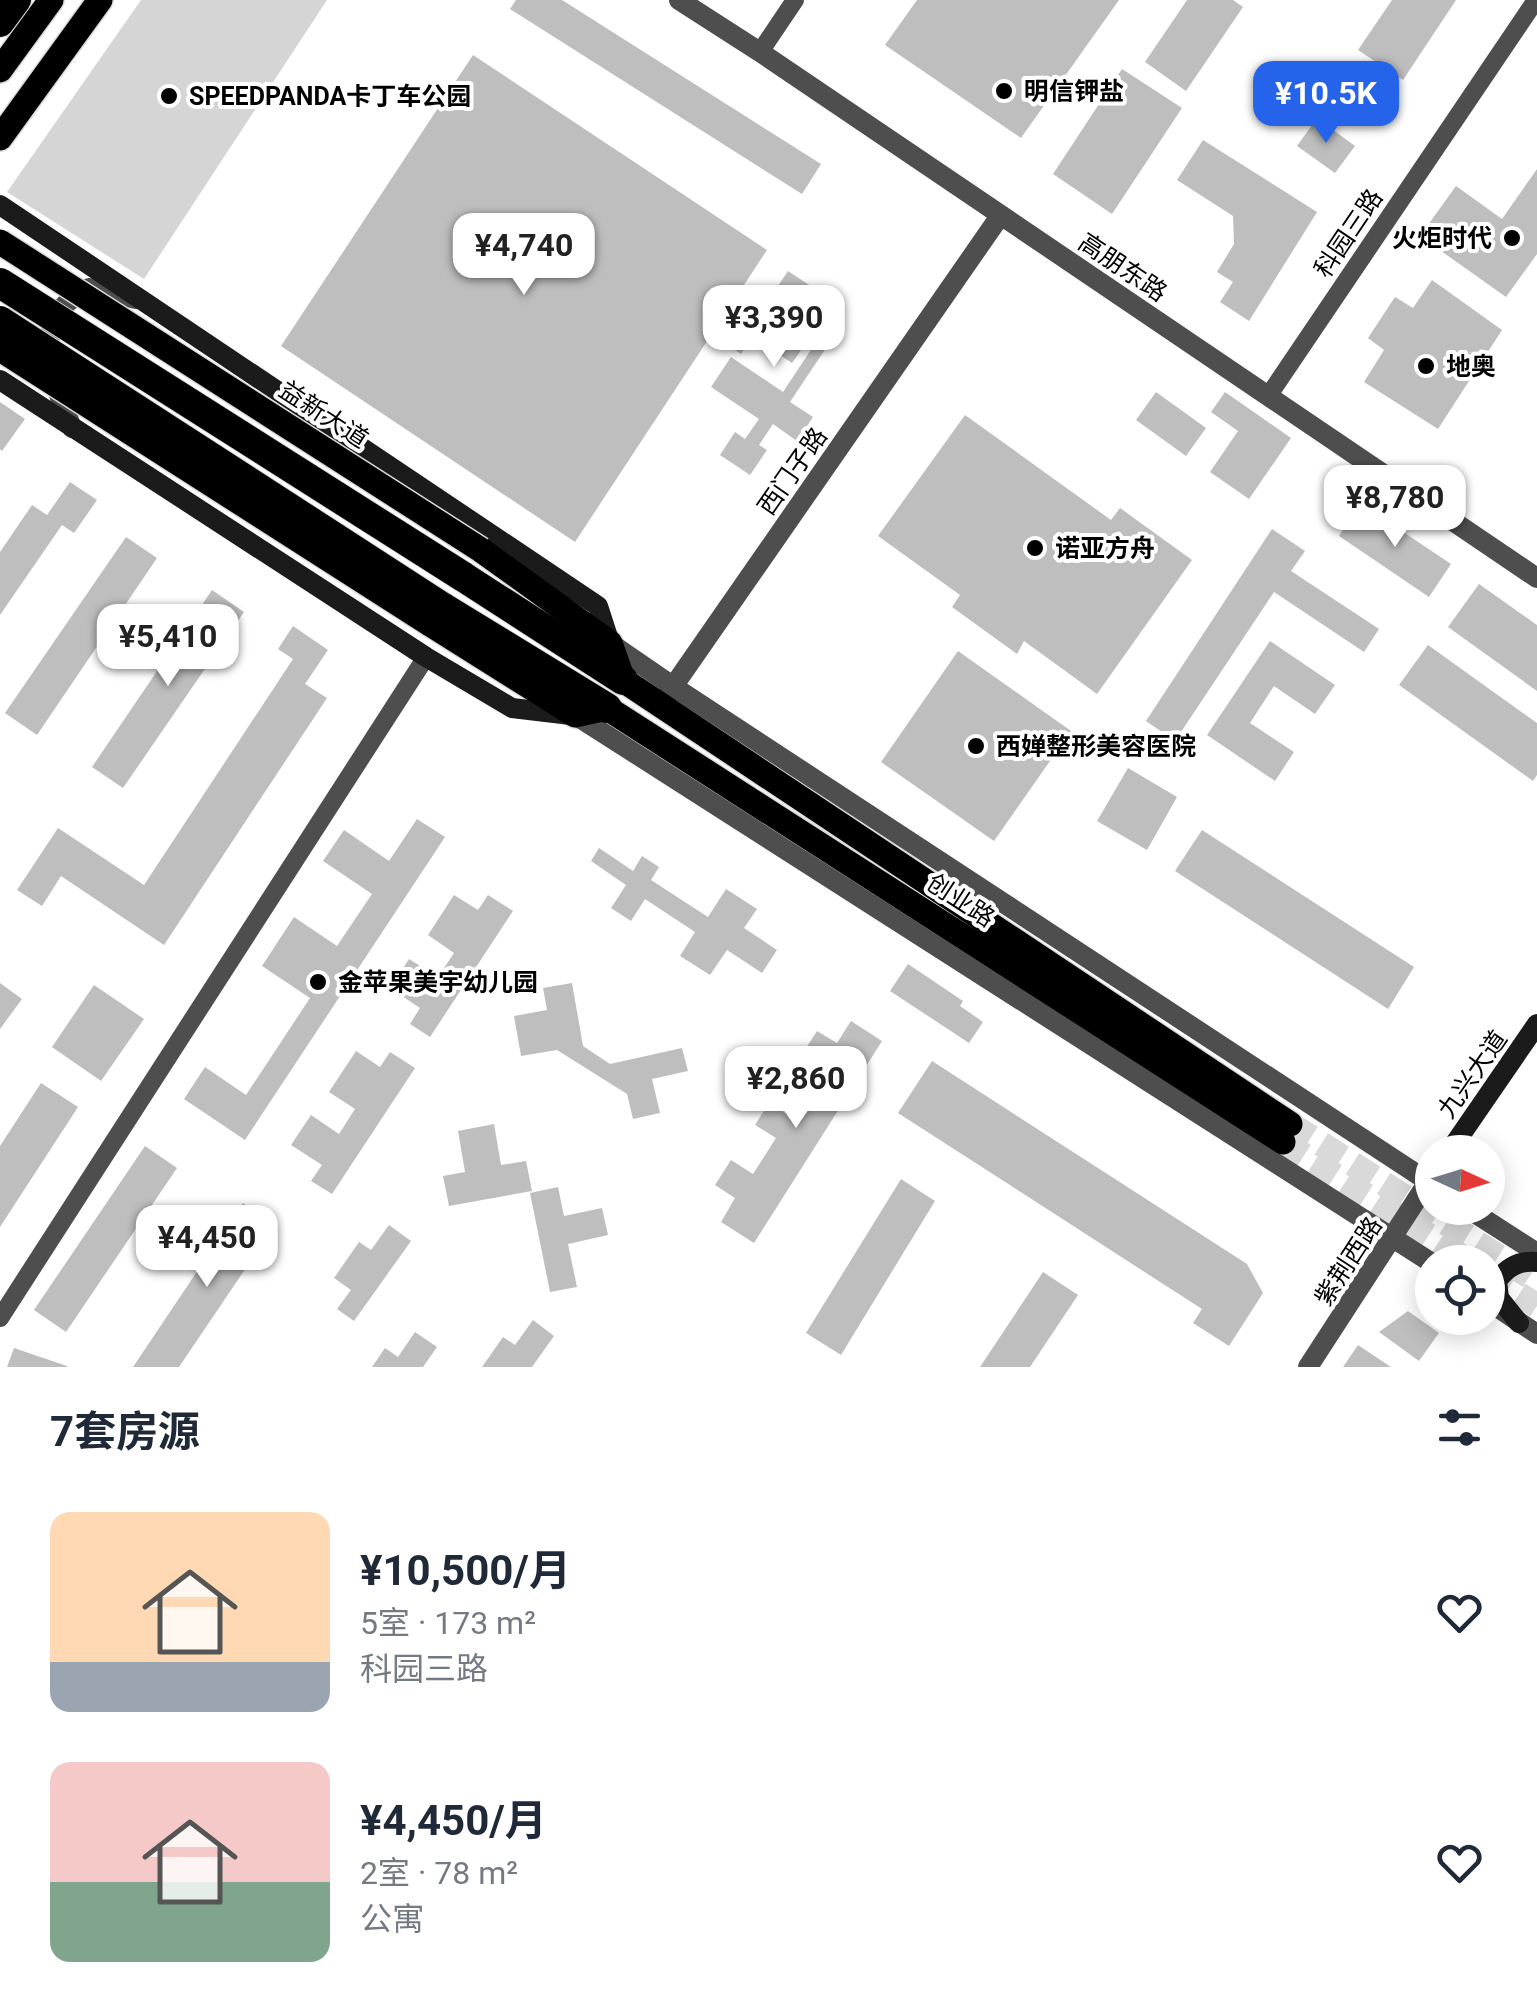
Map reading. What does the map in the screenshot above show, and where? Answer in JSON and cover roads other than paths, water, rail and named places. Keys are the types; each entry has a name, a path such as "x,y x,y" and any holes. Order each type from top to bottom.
{"highway":[{"path":"0,23 16,0"},
{"path":"0,283 623,680"},
{"path":"0,320 436,616 607,708"}],"main road":[{"path":"0,70 51,0"},
{"path":"0,138 100,0"},
{"path":"0,204 598,606 623,680"},
{"name":"益新大道","path":"0,242 481,550 610,643"},
{"path":"0,348 436,616 575,715"},
{"path":"0,380 426,657 512,708 575,715 607,708"},
{"name":"创业路","path":"607,708 1287,1133 666,696 623,680"},
{"name":"九兴大道","path":"1460,1135 1537,1024"},
{"path":"1528,1329 1499,1298 1496,1281 1504,1270 1525,1261 1537,1262"}],"street":[{"name":"高朋东路","path":"680,0 1537,578"},
{"path":"760,52 795,0"},
{"name":"科园三路","path":"1269,396 1536,0"},
{"name":"西门子路","path":"666,696 1000,216"},
{"path":"72,428 48,363 50,331 64,304 89,288 138,300"},
{"path":"610,643 666,696 1415,1171"},
{"path":"0,1318 426,657"},
{"path":"575,715 1415,1252"},
{"name":"紫荆西路","path":"1308,1367 1415,1205"},
{"path":"1494,1225 1537,1254"},
{"path":"1505,1313 1528,1329"}],"tunnel":[{"path":"1290,1124 1537,1281"},
{"path":"1283,1142 1444,1245"},
{"path":"1505,1285 1537,1306"}],"place":[{"name":"明信钾盐","path":"1004,91"},
{"name":"SPEEDPANDA卡丁车公园","path":"169,96"},
{"name":"火炬时代","path":"1512,238"},
{"name":"地奥","path":"1426,366"},
{"name":"诺亚方舟","path":"1035,548"},
{"name":"西婵整形美容医院","path":"976,746"},
{"name":"金苹果美宇幼儿园","path":"318,982"}]}
